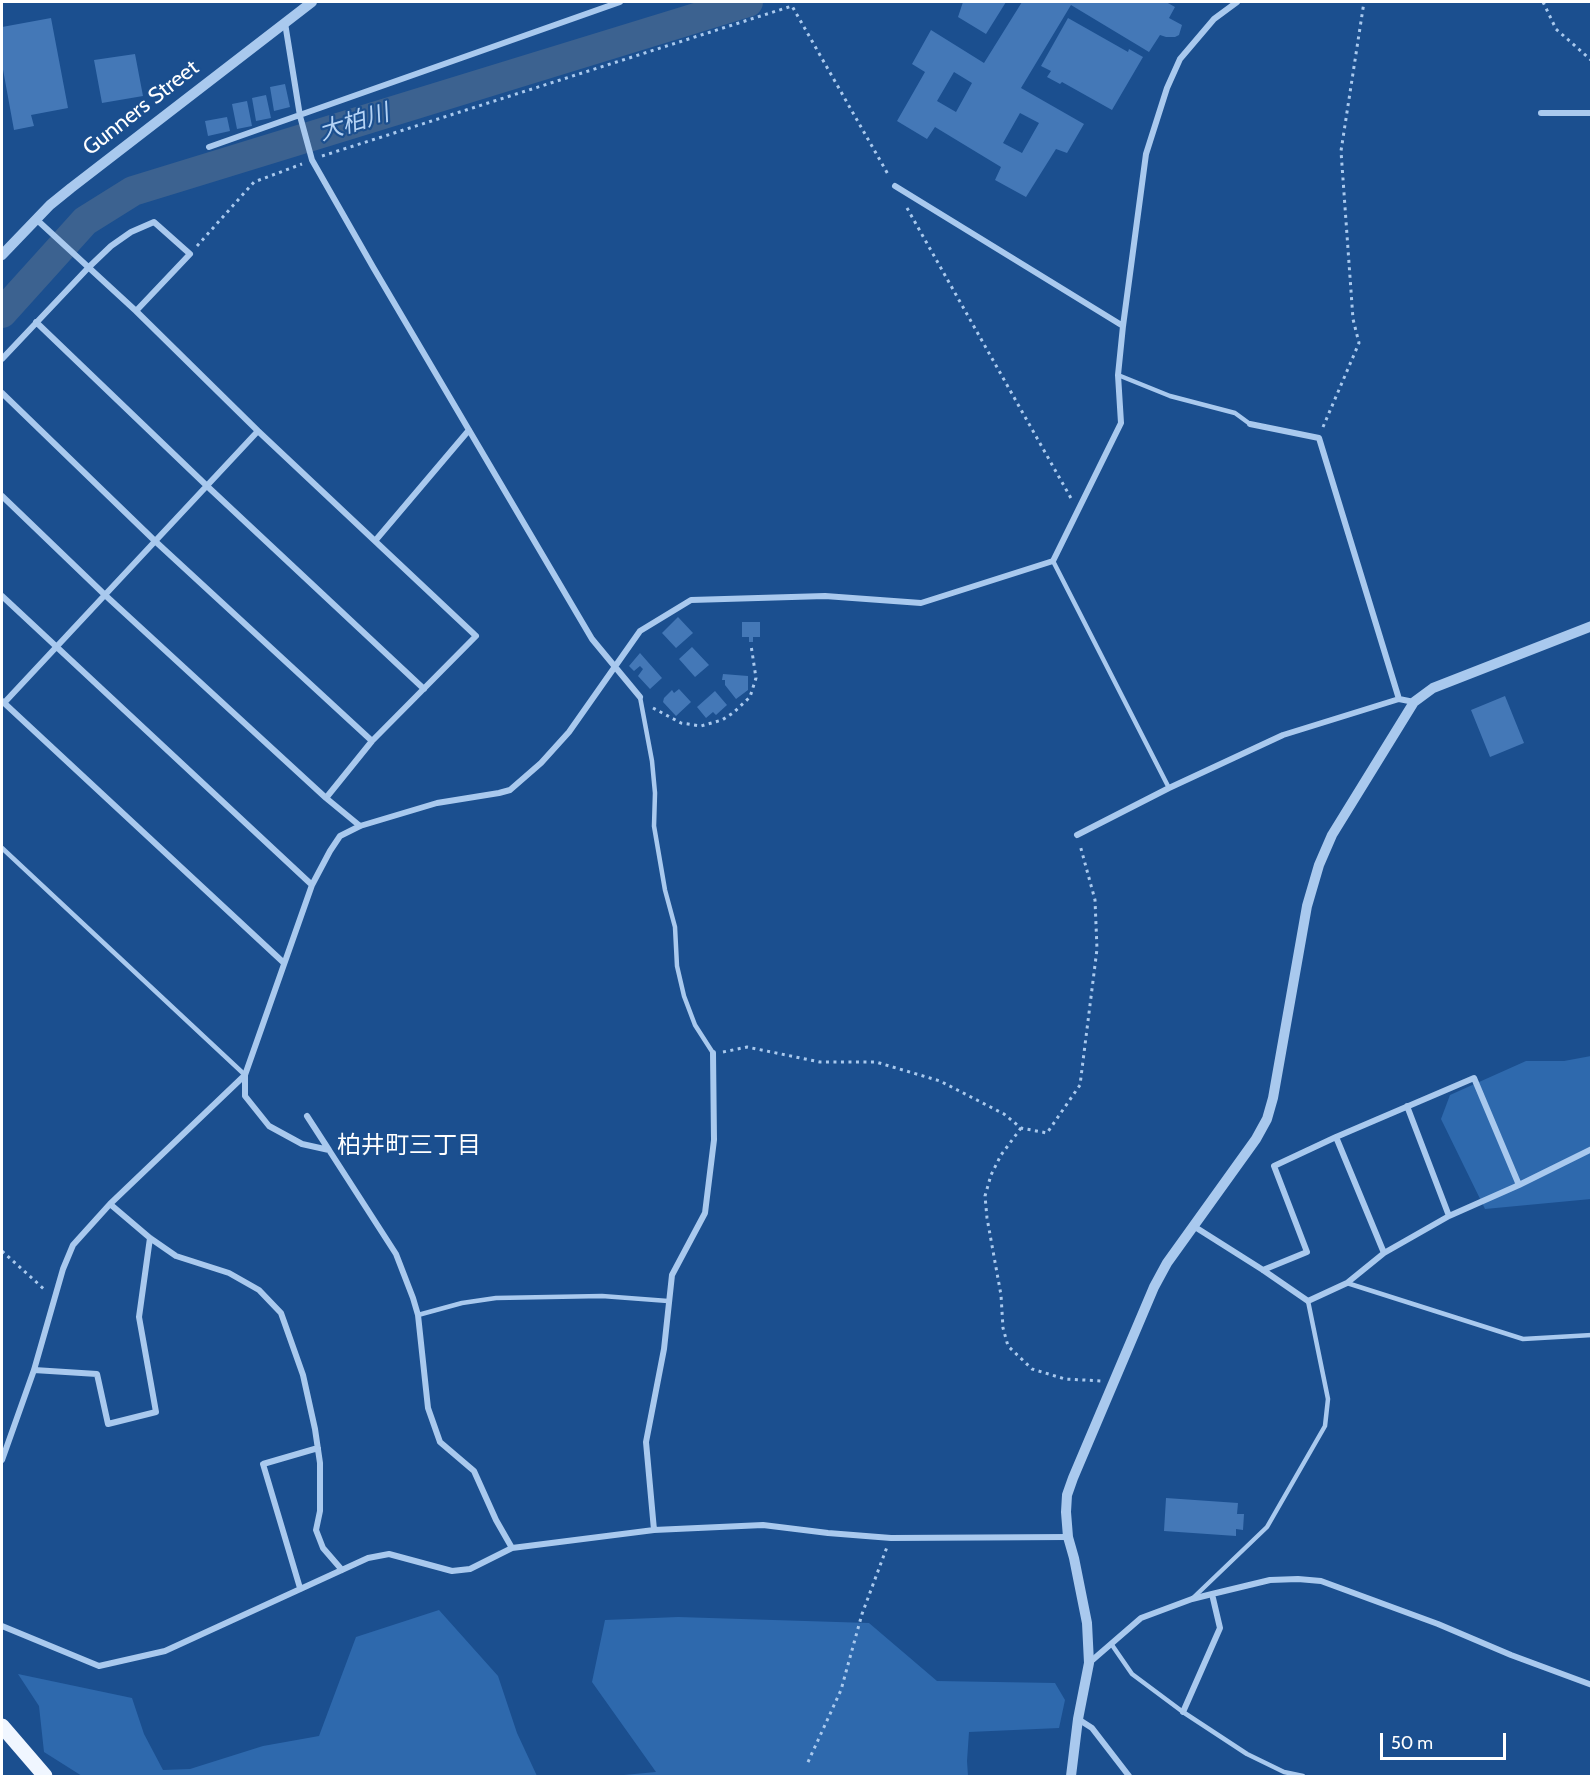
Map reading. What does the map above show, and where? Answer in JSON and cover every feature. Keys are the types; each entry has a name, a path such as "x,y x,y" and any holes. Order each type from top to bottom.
{"main road":[{"path":"2,1726 45,1776"}],"street":[{"name":"Gunners Street","path":"2,255 36,219 71,188 312,2"},
{"path":"209,147 620,2"},
{"path":"329,1150 302,1144 269,1126 245,1096 245,1074 312,885 340,836 360,826 436,803 510,790 541,763 569,732 640,631 691,600 825,596 921,603 1053,561 1121,423 1118,375 1146,154 1167,88 1180,59 1214,19 1237,2"},
{"path":"285,23 300,116 312,160 592,639 640,697"},
{"path":"1540,113 1592,112"},
{"path":"895,186 1123,326"},
{"path":"36,219 136,311 258,431 476,636 372,741 326,798"},
{"path":"2,359 111,246 131,232 154,222 190,254 136,311"},
{"path":"36,322 424,689"},
{"path":"2,393 155,541 372,741"},
{"path":"1250,424 1319,438 1399,699"},
{"path":"375,541 469,430"},
{"path":"258,431 3,702 284,963"},
{"path":"2,496 105,595 326,798 360,826"},
{"path":"2,596 312,885"},
{"path":"1071,1776 1078,1719 1089,1663 1087,1623 1068,1537 1066,1512 1070,1486 1154,1287 1167,1263 1195,1227 1256,1139 1267,1119 1273,1098 1307,906 1319,865 1332,835 1414,702 1433,688 1592,626"},
{"path":"1077,835 1169,788 1283,735 1399,699 1414,702"},
{"path":"654,1530 646,1442 664,1349 672,1275 705,1213 714,1140 713,1053"},
{"path":"2,1460 34,1370 63,1269 73,1245 110,1204 245,1074"},
{"path":"1263,1269 1307,1252 1274,1166 1474,1078 1519,1185"},
{"path":"1407,1106 1449,1216"},
{"path":"307,1116 396,1254 418,1315 428,1408 440,1442 474,1471 496,1520 512,1548"},
{"path":"1336,1137 1384,1253"},
{"path":"1195,1227 1308,1300 1347,1284 1384,1253 1449,1216 1592,1149"},
{"path":"110,1204 150,1238 176,1256 230,1273 259,1290 281,1313 303,1375 318,1448 320,1511 316,1530 322,1548 342,1570"},
{"path":"34,1370 97,1374 108,1424 156,1412 139,1317 150,1238"},
{"path":"300,1588 263,1464 318,1448"},
{"path":"2,1626 99,1666 165,1651 368,1558 389,1554 452,1570 470,1569 512,1548 654,1530 763,1526 891,1538 1068,1537"},
{"path":"1089,1663 1141,1617 1212,1594 1270,1580 1298,1579 1321,1581 1592,1685"},
{"path":"1183,1712 1220,1628 1212,1594"},
{"path":"1078,1719 1092,1728 1129,1776"}],"lane":[{"path":"1118,375 1170,396 1235,413 1250,424"},
{"path":"1053,561 1169,788"},
{"path":"640,697 656,793 654,826 665,890 675,927 677,966 684,996 695,1025 713,1053"},
{"path":"2,848 245,1074"},
{"path":"1347,1284 1523,1339 1592,1335"},
{"path":"418,1315 462,1303 496,1298 602,1296 668,1301"},
{"path":"1192,1599 1267,1527 1326,1426 1328,1399 1308,1300"},
{"path":"1112,1645 1132,1674 1183,1712 1247,1754 1284,1773 1303,1776"}],"path":[{"path":"1319,438 1359,343 1353,319 1341,151 1364,2"},
{"path":"1543,2 1556,29 1592,61"},
{"path":"190,254 254,182 312,160 792,6 1078,513"},
{"path":"640,697 660,713 681,723 701,726 722,720 750,697 756,678 752,645"},
{"path":"713,1053 747,1047 820,1062 876,1062 940,1081 1004,1114 1021,1128 1047,1133 1080,1085 1097,950 1095,900 1077,835"},
{"path":"1021,1128 1001,1155 991,1175 985,1196 1001,1295 1003,1328 1008,1346 1032,1369 1065,1379 1114,1382"},
{"path":"2,1251 55,1300"},
{"path":"808,1762 841,1690 862,1614 891,1538"}],"shaded area":[{"path":"1591,1056 1591,1199 1485,1209 1441,1119 1450,1095 1526,1061 1564,1061"},
{"path":"439,1610 498,1676 517,1733 537,1776 82,1776 44,1752 39,1706 18,1674 132,1698 144,1734 163,1770 190,1769 263,1746 319,1736 356,1637"},
{"path":"678,1617 869,1623 937,1681 1055,1683 1065,1700 1059,1728 969,1732 968,1776 613,1776 656,1772 592,1682 605,1620"}],"building":[{"path":"963,2 1006,2 986,34 958,17"},
{"path":"1022,2 1166,2 1175,7 1169,18 1182,25 1179,35 1175,37 1160,35 1149,52 1071,5 1021,88 1084,124 1067,153 1056,149 1026,197 995,180 1001,167 935,127 927,139 897,121 925,72 912,64 931,30 984,63","holes":["954,72 972,83 956,112 937,101","1020,113 1039,123 1022,153 1003,143"]},
{"path":"51,18 68,108 31,115 34,126 14,130 2,64 2,27"},
{"path":"1068,18 1128,52 1129,49 1143,57 1112,110 1062,82 1060,84 1047,77 1051,71 1041,66"},
{"path":"135,54 143,96 102,103 94,60"},
{"path":"285,84 290,107 274,111 270,87"},
{"path":"266,95 271,118 256,121 252,98"},
{"path":"247,101 252,126 237,129 232,104"},
{"path":"227,117 230,131 208,136 205,121"},
{"path":"678,617 693,633 676,648 662,633"},
{"path":"742,622 760,622 760,637 753,637 753,642 749,642 749,637 742,637"},
{"path":"692,647 709,665 695,677 679,659"},
{"path":"640,653 662,678 650,689 638,676 643,669 640,666 634,671 629,666"},
{"path":"723,674 748,676 748,690 736,699 725,685 725,680 722,680"},
{"path":"679,689 691,702 676,716 663,702 672,690 674,693"},
{"path":"715,691 727,705 716,715 713,712 706,718 697,707"},
{"path":"1505,696 1524,743 1490,757 1471,710"},
{"path":"1166,1498 1238,1503 1237,1514 1244,1514 1243,1530 1236,1529 1236,1536 1164,1531"}],"waterway":[{"name":"大柏川","path":"2,313 85,221 133,191 748,2"}],"district":[{"name":"柏井町三丁目","path":"409,1146"}]}
